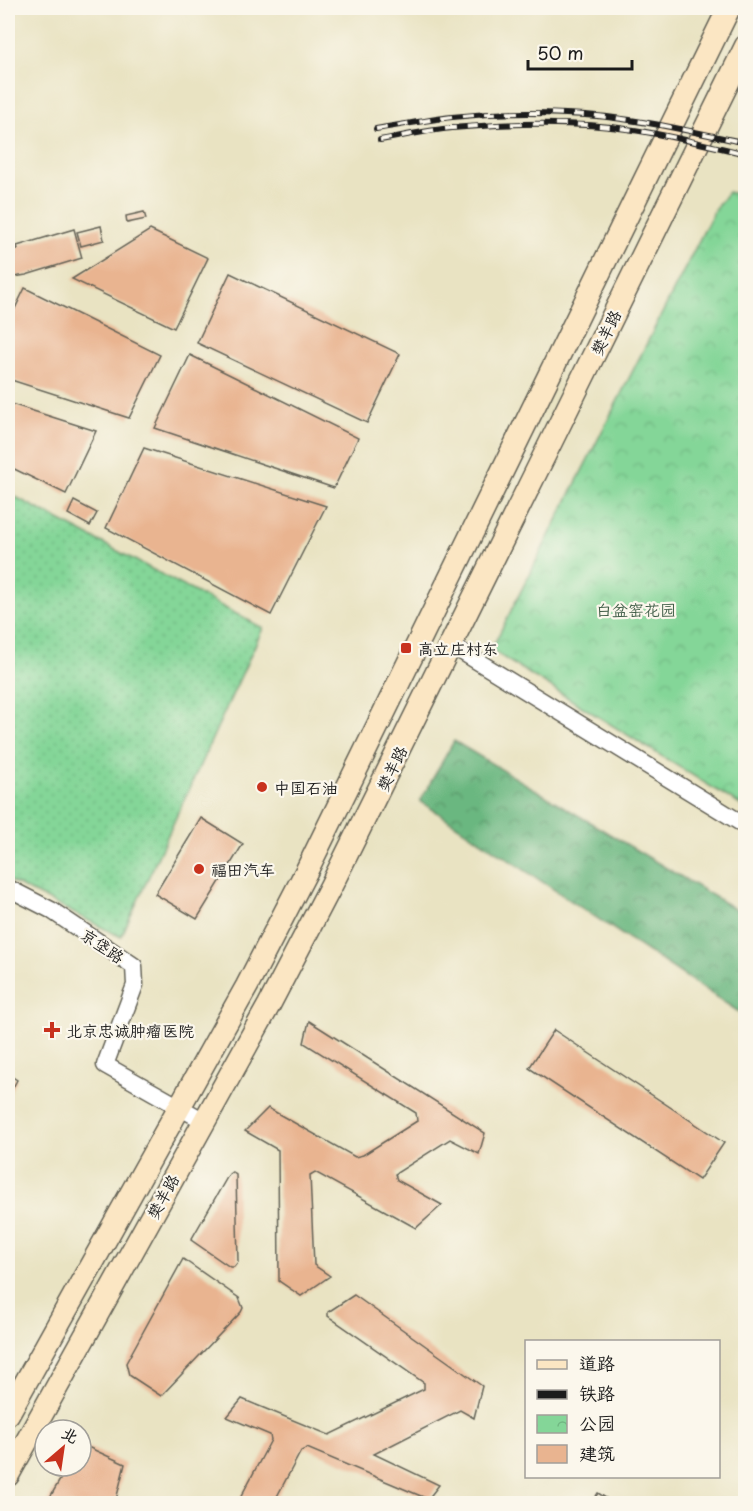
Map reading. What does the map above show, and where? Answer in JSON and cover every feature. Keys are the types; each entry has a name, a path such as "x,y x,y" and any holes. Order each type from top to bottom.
{"main road":[{"name":"樊羊路","path":"8,1414 247,986 307,870 729,8"},
{"name":"樊羊路","path":"8,1475 269,1005 331,886 746,46"}],"street":[{"path":"451,645 746,826"},
{"name":"京垡路","path":"8,888 51,910 134,966 135,985 105,1065 204,1121"}],"green space":[{"name":"白盆窑花园","path":"728,192 746,196 745,808 491,650 715,209"},
{"path":"8,493 263,628 121,937 8,880"},
{"path":"454,741 745,915 745,1016 420,801"}],"building":[{"path":"144,212 146,219 127,223 126,216"},
{"path":"101,226 104,240 81,246 77,232"},
{"path":"74,229 82,258 26,275 8,278 8,251 18,249 17,246"},
{"path":"150,230 208,258 174,328 72,279"},
{"path":"230,273 400,354 367,423 197,343"},
{"path":"25,288 160,355 129,418 8,379 8,323"},
{"path":"190,355 358,438 334,488 155,428"},
{"path":"8,403 96,431 66,494 8,466"},
{"path":"144,448 326,506 271,615 106,528"},
{"path":"74,501 97,513 90,526 68,514"},
{"name":"福田汽车","path":"201,818 243,844 197,919 155,894"},
{"path":"309,1021 485,1133 479,1154 450,1139 395,1174 397,1180 442,1205 416,1228 315,1172 310,1175 314,1265 330,1276 301,1296 279,1281 278,1150 245,1131 268,1108 355,1157 363,1155 417,1121 416,1113 304,1043"},
{"path":"554,1030 724,1143 699,1180 529,1068"},
{"path":"8,1074 17,1080 8,1097"},
{"path":"232,1172 236,1175 238,1262 234,1267 230,1267 191,1240"},
{"path":"183,1259 239,1298 243,1308 161,1396 129,1375 126,1363"},
{"path":"354,1295 482,1386 474,1418 460,1410 374,1454 439,1485 428,1499 307,1448 301,1451 273,1504 237,1504 271,1440 270,1435 227,1417 242,1399 329,1435 424,1389 424,1383 328,1316 328,1312"},
{"path":"93,1449 125,1464 115,1504 46,1504 61,1478 93,1478"},
{"path":"598,1493 615,1504 591,1504"}],"railway":[{"path":"376,129 466,116 552,113 634,121 746,143"},
{"path":"380,140 452,128 566,124 634,130 746,154"}],"place":[{"name":"高立庄村东","path":"406,648"},
{"name":"中国石油","path":"262,787"},
{"name":"福田汽车","path":"199,869"},
{"name":"北京忠诚肿瘤医院","path":"52,1030"}]}
